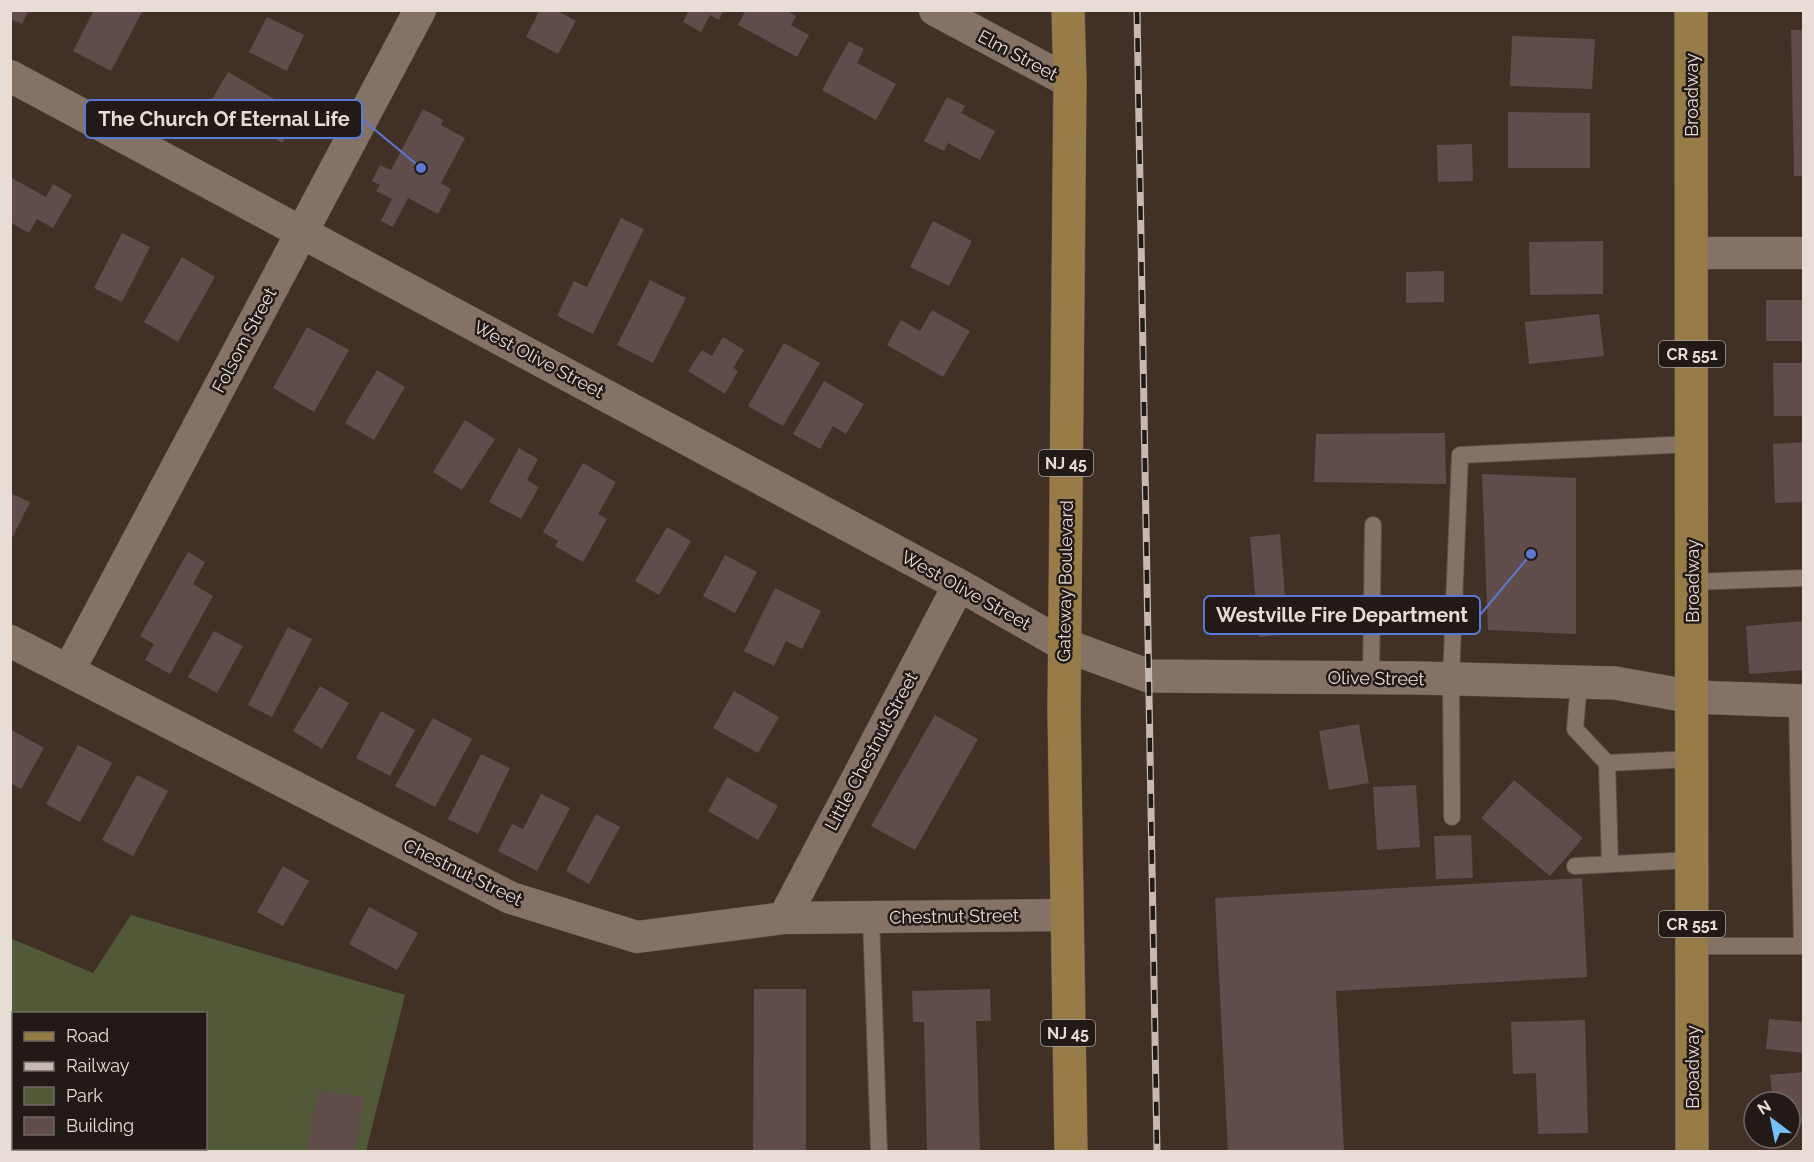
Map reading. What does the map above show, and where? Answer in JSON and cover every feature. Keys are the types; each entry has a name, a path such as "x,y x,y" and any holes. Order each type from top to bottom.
{"main road":[{"name":"Gateway Boulevard","path":"1068,10 1070,82 1064,645 1071,1152"},
{"name":"Broadway","path":"1691,10 1692,1152"}],"street":[{"name":"Folsom Street","path":"69,670 420,10"},
{"name":"Elm Street","path":"935,10 1070,82"},
{"name":"West Olive Street","path":"10,76 959,585 1064,645"},
{"path":"1692,254 1803,253"},
{"name":"Little Chestnut Street","path":"784,918 959,585"},
{"name":"Chestnut Street","path":"10,641 511,898 637,937 784,918 1066,915"},
{"name":"Olive Street","path":"1064,645 1149,676 1615,682 1693,697 1800,700"}],"lane":[{"path":"1452,817 1451,679 1460,455 1692,444"},
{"path":"1371,678 1373,525"},
{"path":"1692,582 1803,578"},
{"path":"1580,682 1575,729 1607,763 1610,864"},
{"path":"1692,946 1803,946 1800,700"},
{"path":"1607,763 1692,759"},
{"path":"1575,866 1692,860"},
{"path":"871,917 879,1152"}],"green space":[{"path":"131,915 405,995 366,1151 11,1151 10,938 93,973"}],"building":[{"path":"10,10 29,10 22,24 10,19"},
{"path":"94,10 143,10 111,71 73,51"},
{"path":"540,10 556,10 576,21 558,54 526,37"},
{"path":"689,10 724,10 719,20 710,15 701,32 683,22"},
{"path":"746,10 785,10 796,16 791,25 809,35 797,57 738,25"},
{"path":"267,17 304,35 287,71 249,52"},
{"path":"1791,30 1804,30 1804,176 1794,176"},
{"path":"1512,36 1595,39 1592,89 1510,86"},
{"path":"849,41 864,49 857,63 896,84 876,120 822,90"},
{"path":"228,72 300,114 282,143 211,101"},
{"path":"947,97 965,106 961,113 995,131 980,160 948,143 944,151 924,141"},
{"path":"423,109 443,120 441,125 465,138 441,183 451,189 438,214 408,198 393,227 381,221 392,199 376,191 380,185 372,181 380,165 391,170"},
{"path":"1508,112 1590,113 1590,168 1508,168"},
{"path":"1472,144 1473,181 1438,182 1437,145"},
{"path":"12,178 46,197 53,184 72,195 53,228 37,219 29,233 10,222 10,181"},
{"path":"621,218 644,229 593,334 557,316 574,281 587,287"},
{"path":"933,221 972,241 949,286 910,267"},
{"path":"122,233 150,247 122,302 94,288"},
{"path":"1603,241 1603,294 1530,295 1529,242"},
{"path":"182,257 215,277 178,342 144,322"},
{"path":"1444,271 1444,302 1406,303 1406,272"},
{"path":"650,280 686,298 653,363 617,345"},
{"path":"1766,300 1804,300 1804,341 1766,341"},
{"path":"932,310 970,331 943,377 887,345 901,320 920,331"},
{"path":"1599,314 1604,356 1529,364 1525,322"},
{"path":"307,327 349,350 314,412 273,388"},
{"path":"723,337 744,350 733,368 738,371 725,394 688,371 702,350 712,356"},
{"path":"784,343 820,363 783,426 748,406"},
{"path":"1773,363 1804,363 1804,416 1774,416"},
{"path":"377,370 405,387 374,440 345,423"},
{"path":"824,381 864,404 846,434 833,426 820,449 793,434"},
{"path":"465,420 495,439 462,490 433,472"},
{"path":"1445,433 1446,484 1314,482 1316,434"},
{"path":"1804,442 1804,502 1775,503 1773,444"},
{"path":"519,448 538,459 527,480 539,487 521,519 489,502"},
{"path":"583,463 616,482 598,514 607,519 583,562 555,546 558,541 543,532"},
{"path":"1482,474 1576,478 1576,634 1488,630"},
{"path":"10,493 30,502 10,542"},
{"path":"667,527 691,541 659,595 635,581"},
{"path":"1280,534 1288,634 1259,637 1250,537"},
{"path":"188,552 205,562 193,584 213,596 170,674 145,660 154,644 140,636"},
{"path":"725,555 757,572 735,613 703,596"},
{"path":"775,588 821,611 802,649 786,641 774,666 744,651"},
{"path":"1804,621 1804,670 1749,674 1746,626"},
{"path":"288,627 312,639 272,717 248,705"},
{"path":"214,631 243,646 217,693 188,677"},
{"path":"320,686 349,703 322,749 293,731"},
{"path":"734,691 779,717 758,753 713,728"},
{"path":"381,711 415,730 390,776 356,758"},
{"path":"935,715 978,739 915,850 871,826"},
{"path":"433,718 472,739 435,807 395,786"},
{"path":"1359,724 1369,783 1329,790 1319,731"},
{"path":"10,729 44,748 21,789 10,783"},
{"path":"78,745 112,763 80,822 46,804"},
{"path":"481,754 510,768 478,834 448,819"},
{"path":"137,775 168,791 133,856 102,840"},
{"path":"727,777 778,806 758,840 708,811"},
{"path":"1514,780 1583,838 1550,876 1481,818"},
{"path":"1416,785 1420,847 1377,850 1373,787"},
{"path":"541,794 570,808 537,871 498,851 512,824 523,829"},
{"path":"596,814 620,827 589,884 566,871"},
{"path":"1471,835 1473,878 1436,879 1434,836"},
{"path":"283,866 309,881 283,926 257,912"},
{"path":"1582,878 1587,977 1336,991 1344,1152 1228,1152 1215,898"},
{"path":"369,907 418,933 397,970 349,944"},
{"path":"754,989 806,989 806,1152 753,1152"},
{"path":"990,989 991,1021 976,1021 980,1152 927,1152 924,1022 913,1022 912,991"},
{"path":"1769,1019 1804,1022 1804,1053 1766,1049"},
{"path":"1585,1020 1588,1133 1538,1134 1536,1073 1513,1074 1511,1022"},
{"path":"1804,1072 1804,1123 1802,1123 1802,1090 1772,1090 1770,1075"},
{"path":"318,1090 364,1097 355,1152 307,1151"}],"railway":[{"path":"1137,10 1157,1152"}],"place":[{"name":"The Church Of Eternal Life","path":"421,168"},
{"name":"Westville Fire Department","path":"1531,554"}]}
